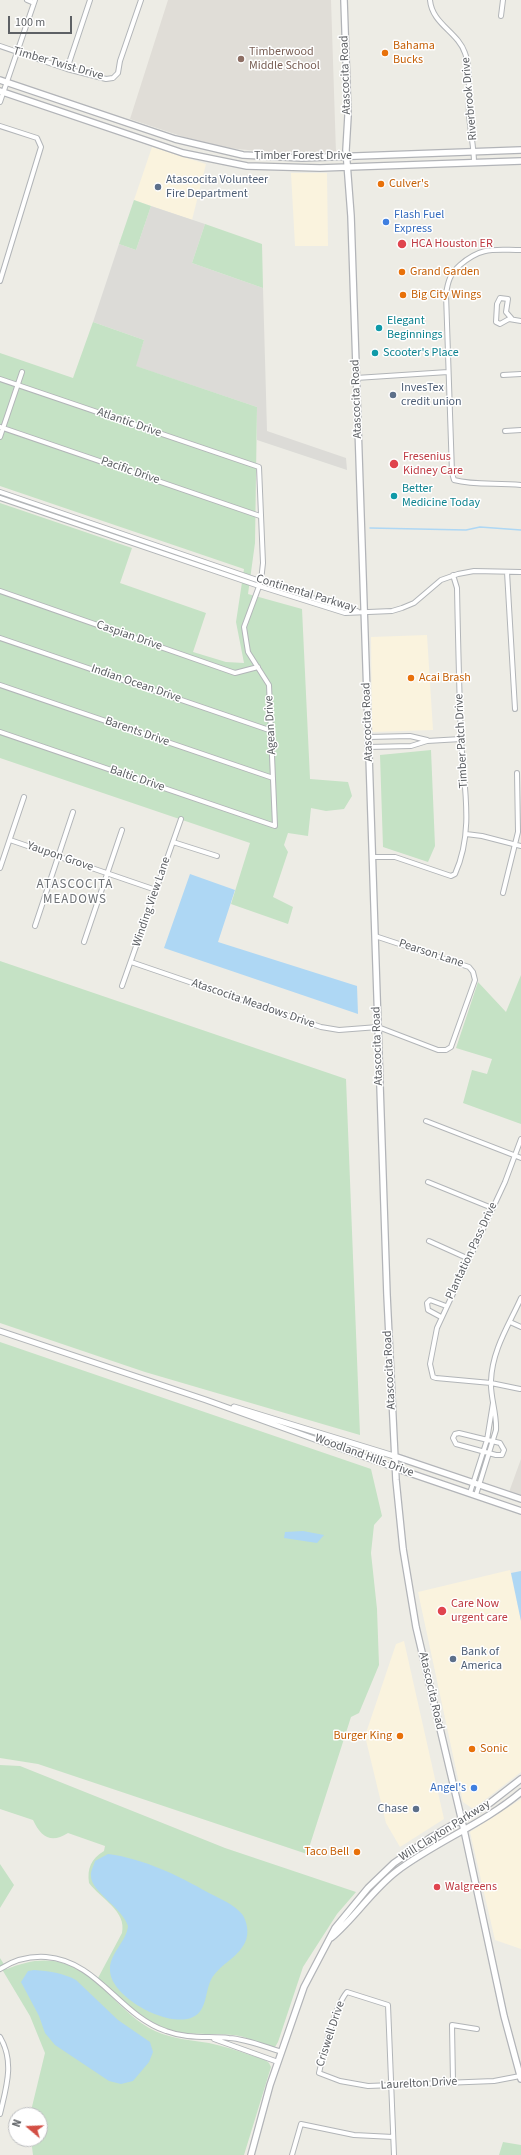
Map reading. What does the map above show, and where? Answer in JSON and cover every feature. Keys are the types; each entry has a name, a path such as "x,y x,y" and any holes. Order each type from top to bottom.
{"main road":[{"name":"Atascocita Road","path":"344,0 348,116 346,156 351,199 368,747 395,1468 403,1549 412,1604 462,1820 504,2016 521,2078"},
{"name":"Timber Forest Drive","path":"0,80 175,139 228,153 269,157 521,150"},
{"name":"Timber Forest Drive","path":"2,92 183,153 219,161 272,168 521,161"},
{"name":"Woodland Hills Drive","path":"394,1456 521,1499"},
{"name":"Woodland Hills Drive","path":"395,1468 521,1511"},
{"name":"Will Clayton Parkway","path":"251,2155 278,2062 304,1987 335,1928 354,1904 385,1871 416,1847 495,1799 521,1779"},
{"name":"Will Clayton Parkway","path":"328,1941 390,1877 428,1850 495,1813 521,1792"},
{"path":"385,1871 390,1877"}],"street":[{"path":"0,102 2,92 7,82 34,2 27,0"},
{"path":"67,69 90,0"},
{"name":"Timber Twist Drive","path":"0,46 67,69 106,79 113,78 118,73 123,53 141,0"},
{"name":"Riverbrook Drive","path":"430,0 437,18 459,42 465,52 474,163"},
{"path":"501,16 503,0"},
{"path":"0,126 37,138 41,147 0,281"},
{"path":"521,250 487,250 473,254 452,273 448,282 446,294 448,372 454,480 462,482 506,482 521,485"},
{"path":"512,319 506,312 508,299 500,298 497,304 498,311 496,322 500,324 512,319 521,321"},
{"path":"0,438 2,427 22,372"},
{"path":"356,378 448,372"},
{"path":"503,374 521,374"},
{"name":"Atlantic Drive","path":"0,379 259,467"},
{"name":"Pacific Drive","path":"2,427 260,516"},
{"path":"505,431 521,430"},
{"name":"Agean Drive","path":"259,467 263,563 261,581 244,627 248,652 269,685 275,826"},
{"name":"Continental Parkway","path":"0,492 261,581 340,607 364,612"},
{"name":"Continental Parkway","path":"0,498 258,586 345,613 364,612"},
{"path":"364,612 392,611 409,606 441,580 453,575 474,571 521,572"},
{"path":"507,572 515,709"},
{"name":"Timber Patch Drive","path":"373,857 394,857 451,876 455,874 465,846 466,834 461,738 457,588 453,575"},
{"name":"Caspian Drive","path":"0,591 235,672 258,667"},
{"path":"340,607 345,613"},
{"name":"Indian Ocean Drive","path":"0,638 272,731"},
{"name":"Barents Drive","path":"0,685 273,778"},
{"name":"Baltic Drive","path":"0,732 275,826"},
{"path":"368,737 410,736 427,741"},
{"path":"368,747 411,746 427,741 461,738"},
{"path":"503,893 515,845 519,816 517,772"},
{"path":"0,868 24,797"},
{"path":"35,926 74,812"},
{"name":"Winding View Lane","path":"122,986 181,818"},
{"path":"84,942 122,830"},
{"path":"466,834 482,836 521,846"},
{"name":"Yaupon Grove","path":"10,840 156,890"},
{"path":"173,842 217,856"},
{"name":"Pearson Lane","path":"375,936 469,967 473,972 475,980 451,1047 446,1050 438,1050 378,1027"},
{"name":"Atascocita Meadows Drive","path":"131,962 320,1027 339,1030 378,1027"},
{"path":"426,1121 521,1158"},
{"name":"Plantation Pass Drive","path":"490,1383 436,1378 433,1377 430,1364 434,1336 441,1317 492,1208 521,1139"},
{"path":"428,1182 492,1208"},
{"path":"429,1241 469,1259"},
{"path":"476,1495 494,1442 497,1419 494,1397 490,1383 494,1354 521,1298"},
{"path":"441,1317 428,1310 426,1307 427,1303 430,1300 434,1300 446,1306"},
{"path":"510,1322 521,1327"},
{"name":"Woodland Hills Drive","path":"0,1331 206,1400 395,1468"},
{"path":"490,1383 520,1389"},
{"path":"470,1493 488,1440 494,1397"},
{"name":"Woodland Hills Drive","path":"206,1400 250,1410 394,1456"},
{"path":"459,1433 494,1442 500,1444 504,1450 502,1455 490,1454 456,1444 453,1438 455,1434 459,1433"},
{"path":"0,1969 18,1960 33,1957 63,1959 81,1967 96,1978 128,2009 151,2025 180,2036 241,2039 282,2052"},
{"name":"Criswell Drive","path":"319,2072 340,2005 347,1992 388,2005 392,2086"},
{"path":"453,2082 452,2025 477,2029"},
{"path":"0,2036 6,2050 9,2071 0,2114"},
{"path":"211,2038 278,2062"},
{"name":"Laurelton Drive","path":"319,2072 328,2077 354,2084 392,2086 494,2081 521,2078"},
{"path":"392,2086 394,2155"},
{"path":"292,2155 301,2124 354,2135 393,2137"}],"shaded area":[{"name":"Timberwood Middle School","path":"168,0 331,0 336,153 288,154 228,148 202,143 130,119"},
{"path":"152,147 206,164 192,220 134,200"},
{"path":"291,173 327,173 328,246 295,246"},
{"path":"151,206 205,224 192,263 263,288 267,431 346,458 347,470 257,440 257,407 135,366 144,340 93,322 119,244 136,250"},
{"path":"427,635 433,730 372,732 371,637"},
{"path":"521,1459 521,1496 509,1492"},
{"path":"510,1570 521,1621 521,1772 473,1809 463,1802 418,1592"},
{"path":"404,1641 444,1819 400,1847 386,1823 365,1736 396,1644"},
{"path":"521,1799 521,1949 495,1940 470,1832"}],"green space":[{"path":"134,200 151,206 136,250 119,244"},
{"path":"205,224 262,244 263,288 192,263"},
{"path":"93,322 144,340 136,366 257,407 255,543 248,594 302,609 310,779 348,782 352,796 344,809 326,811 311,808 308,836 288,833 284,845 288,852 273,897 293,907 288,924 231,904 250,843 0,758 0,503 132,548 120,583 206,613 193,652 226,662 244,663 236,622 244,569 0,486 0,353 73,378"},
{"path":"431,750 435,846 428,862 383,847 380,755"},
{"path":"0,961 346,1079 360,1435 145,1372 0,1323"},
{"path":"521,975 521,1124 463,1103 472,1070 487,1074 492,1059 456,1048 478,982 506,1012"},
{"path":"0,1342 371,1469 382,1516 374,1525 371,1553 377,1609 379,1665 359,1713 351,1717 307,1854 38,1764 0,1758"},
{"path":"0,1765 20,1766 225,1848 356,1892 337,1914 303,1967 275,2047 266,2046 240,2036 184,2033 159,2026 137,2013 98,1978 122,1933 123,1925 117,1912 89,1883 89,1868 96,1857 104,1851 105,1846 68,1833 56,1838 47,1837 39,1831 33,1820 0,1809"},
{"path":"0,1864 14,1885 0,1908"},
{"path":"0,1958 7,1969 29,1962 44,1960 66,1964 90,1977 132,2015 155,2031 175,2038 209,2043 224,2047 267,2061 271,2067 244,2155 33,2155 32,2147 48,2147 48,2107 32,2107 45,2053 30,2016 0,1966"},
{"path":"503,2142 521,2145 521,2155 499,2155"}],"water":[{"path":"190,874 235,890 218,942 357,986 358,1014 164,948"},
{"path":"303,1531 324,1535 317,1543 284,1538 285,1532"},
{"path":"521,1571 521,1621 511,1573"},
{"path":"108,1854 122,1856 148,1864 173,1874 227,1902 235,1907 244,1917 247,1927 247,1934 243,1946 236,1955 222,1966 214,1975 202,2009 193,2017 183,2020 170,2019 156,2015 130,2000 113,1980 110,1964 125,1937 128,1926 120,1912 96,1888 92,1882 91,1874 95,1861"},
{"path":"34,1970 56,1973 76,1980 118,2020 150,2042 153,2052 149,2062 133,2081 121,2084 109,2081 55,2045 45,2033 39,2016 21,1982 28,1971"}],"waterway":[{"path":"370,528 466,530 480,527 521,530"}],"place":[{"name":"Bahama Bucks","path":"385,53"},
{"name":"Timberwood Middle School","path":"241,59"},
{"name":"Culver's","path":"381,184"},
{"name":"Atascocita Volunteer Fire Department","path":"158,187"},
{"name":"Flash Fuel Express","path":"386,222"},
{"name":"HCA Houston ER","path":"402,244"},
{"name":"Grand Garden","path":"402,272"},
{"name":"Big City Wings","path":"403,295"},
{"name":"Elegant Beginnings","path":"379,328"},
{"name":"Scooter's Place","path":"375,353"},
{"name":"InvesTex credit union","path":"393,395"},
{"name":"Fresenius Kidney Care","path":"394,464"},
{"name":"Better Medicine Today","path":"394,496"},
{"name":"Acai Brash","path":"411,678"},
{"name":"Care Now urgent care","path":"442,1611"},
{"name":"Bank of America","path":"453,1659"},
{"name":"Burger King","path":"400,1736"},
{"name":"Sonic","path":"472,1749"},
{"name":"Angel's","path":"474,1788"},
{"name":"Chase","path":"416,1809"},
{"name":"Taco Bell","path":"357,1852"},
{"name":"Walgreens","path":"437,1887"}],"district":[{"name":"ATASCOCITA MEADOWS","path":"75,892"}]}
